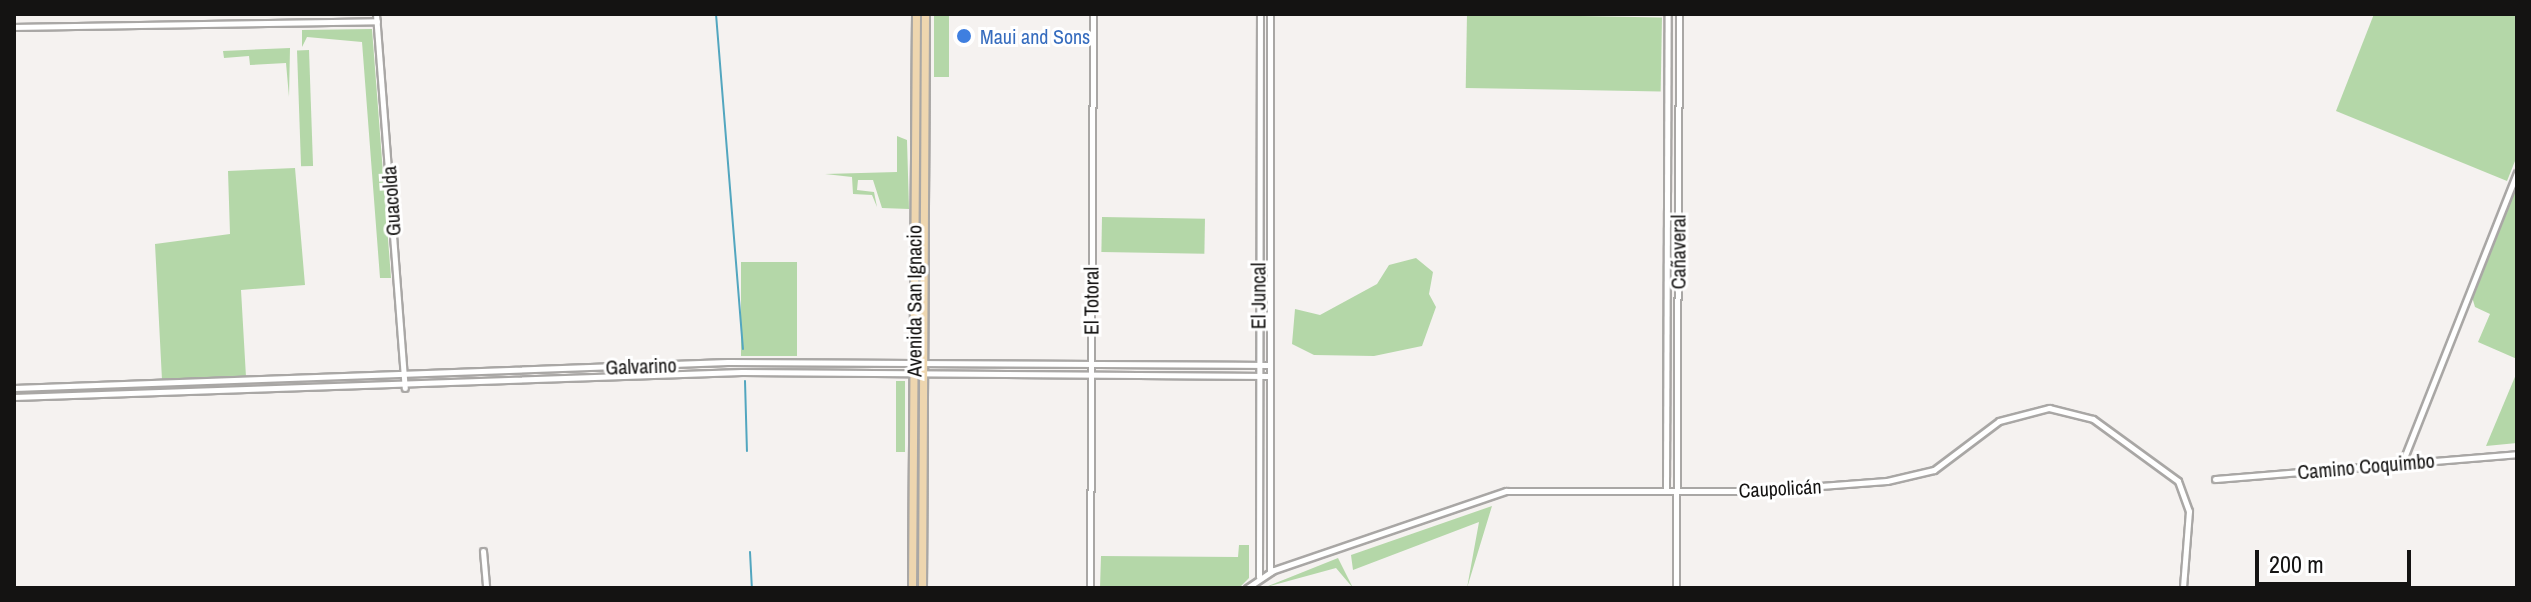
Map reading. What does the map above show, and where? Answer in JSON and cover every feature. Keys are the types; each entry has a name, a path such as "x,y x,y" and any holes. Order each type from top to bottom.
{"main road":[{"name":"Avenida San Ignacio","path":"912,588 916,14"},
{"name":"Avenida San Ignacio","path":"922,588 925,14"},
{"path":"915,40 925,40"},
{"path":"914,246 924,247"},
{"path":"913,424 923,424"}],"street":[{"name":"El Totoral","path":"1090,588 1093,14"},
{"name":"El Juncal","path":"1259,577 1260,14"},
{"name":"El Juncal","path":"1270,14 1270,572"},
{"name":"Cañaveral","path":"1666,489 1668,14"},
{"name":"Cañaveral","path":"1676,588 1679,14"},
{"path":"14,27 376,18"},
{"name":"Guacolda","path":"376,18 405,388"},
{"path":"2402,463 2517,173"},
{"name":"Galvarino","path":"14,388 404,377 750,362 1268,365"},
{"path":"750,362 751,372"},
{"path":"570,380 572,369"},
{"name":"Galvarino","path":"14,397 405,388 751,372 1268,376"},
{"name":"Caupolicán","path":"1247,588 1270,572 1506,491 1764,491 1910,478 1947,463 2010,415 2063,409 2099,423 2178,481 2189,511 2183,588"},
{"name":"Camino Coquimbo","path":"2215,479 2517,454"},
{"path":"483,551 486,588"}],"green space":[{"path":"934,14 949,14 949,77 934,77"},
{"path":"1467,14 1662,17 1661,91 1466,88"},
{"path":"2374,14 2517,14 2517,156 2507,181 2336,111"},
{"path":"372,29 391,278 380,278 362,42 307,37 302,47 302,30"},
{"path":"290,48 289,97 286,63 250,65 249,56 224,58 223,51"},
{"path":"297,50 309,50 313,166 301,166"},
{"path":"897,136 907,140 909,209 882,208 873,180 858,180 857,190 874,192 877,207 872,195 853,194 852,177 825,174 897,172"},
{"path":"295,168 305,285 241,290 246,377 162,380 155,244 230,234 228,171"},
{"path":"2517,184 2517,359 2478,342 2490,314 2475,307 2472,297"},
{"path":"1102,217 1205,219 1204,254 1101,252"},
{"path":"1416,258 1433,272 1429,294 1436,307 1422,346 1374,356 1314,355 1292,344 1295,309 1320,315 1377,284 1389,265"},
{"path":"741,262 797,262 797,356 741,356"},
{"path":"2517,372 2517,443 2486,446"},
{"path":"896,381 905,381 905,452 896,452"},
{"path":"1492,506 1467,588 1479,522 1353,570 1351,555"},
{"path":"1239,545 1249,545 1249,578 1239,588 1100,588 1101,556 1238,557"},
{"path":"1338,558 1353,588 1336,568 1263,588"}],"waterway":[{"path":"716,14 743,349"},
{"path":"745,381 747,451"},
{"path":"750,552 752,588"}],"place":[{"name":"Maui and Sons","path":"964,36"}]}
